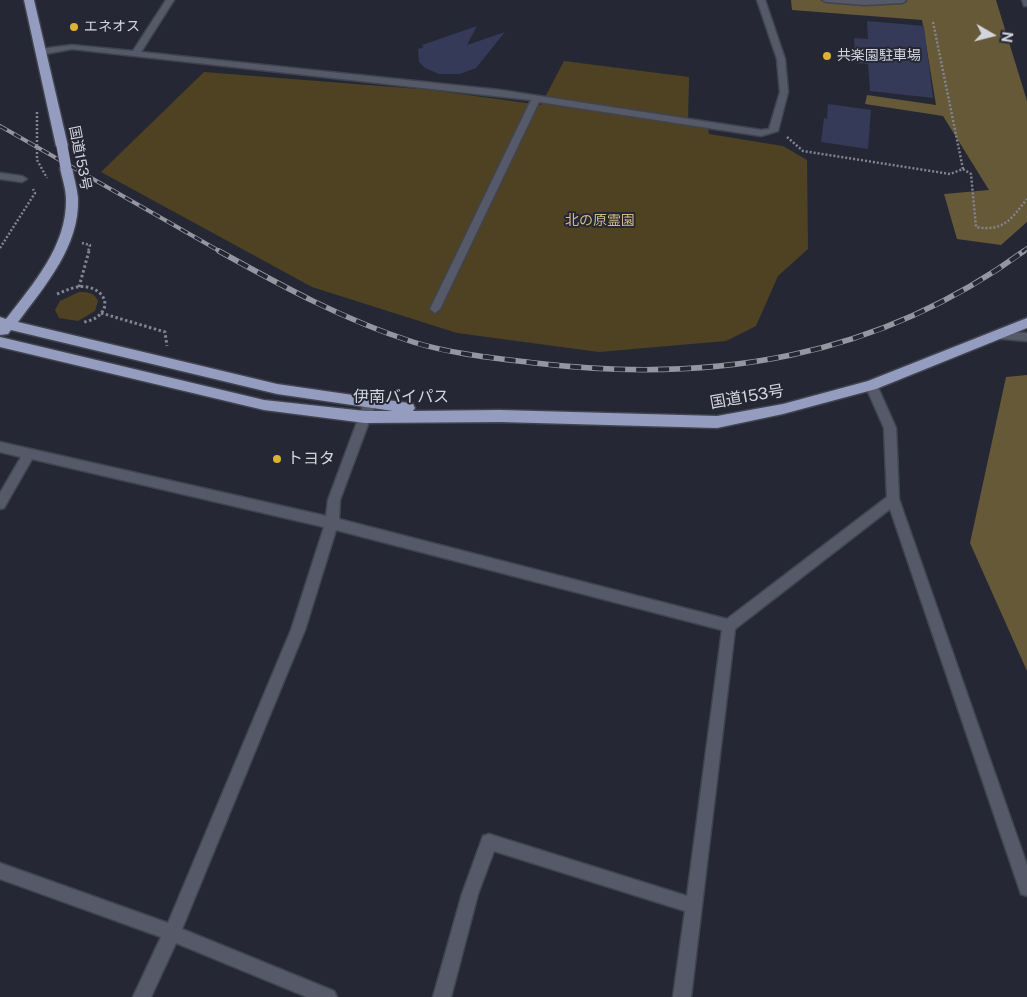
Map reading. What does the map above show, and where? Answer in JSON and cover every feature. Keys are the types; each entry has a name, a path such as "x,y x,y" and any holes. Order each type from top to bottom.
{"highway":[{"name":"国道153号","path":"3,326 48,272 65,239 72,196 29,0"},
{"name":"国道153号","path":"460,415 717,422 783,410 871,385 1027,323"},
{"name":"伊南バイパス","path":"3,326 367,410"},
{"name":"伊南バイパス","path":"0,342 264,405 460,415"}],"street":[{"path":"135,54 170,0"},
{"path":"40,52 72,47 428,84 761,133 773,131 784,92 781,59 761,0"},
{"path":"826,0 865,3 902,1"},
{"path":"1026,0 1027,4"},
{"path":"434,309 536,99"},
{"path":"0,184 4,176 22,179"},
{"path":"995,335 1027,337"},
{"path":"871,385 890,428 893,499 1027,888"},
{"path":"142,997 172,933 298,630 332,523 334,500 367,410"},
{"path":"0,447 332,523 729,626"},
{"path":"0,504 29,453"},
{"path":"682,997 729,626 893,499"},
{"path":"442,997 470,894 489,842 694,906"},
{"path":"0,871 172,933 328,997"}],"path":[{"path":"933,22 963,169 971,174 976,227 990,231 1005,226 1027,199"},
{"path":"37,112 37,160 47,178"},
{"path":"773,131 789,138 804,151 950,174 963,169"},
{"path":"0,248 35,193 31,184 22,179"},
{"path":"79,287 90,245 82,243"},
{"path":"52,299 67,289 79,287 100,290 106,296 106,304 101,313 93,320 75,324"},
{"path":"101,313 165,332 167,349"}],"green space":[{"name":"北の原霊園","path":"564,61 689,77 688,125 708,128 709,134 783,146 807,160 808,249 778,276 756,326 726,341 599,352 457,333 312,287 101,172 204,72 431,90 541,105"},
{"path":"79,292 95,296 98,301 95,311 78,321 59,318 55,310 60,301"}],"shaded area":[{"path":"791,0 996,0 1027,101 1027,222 1001,245 957,239 944,194 989,190 943,116 865,104 867,95 936,105 922,20 792,10"},
{"path":"1027,375 1027,671 970,543 1006,377"}],"building":[{"path":"867,21 924,26 933,98 870,91 868,64 855,63 854,38 868,39"},
{"path":"477,26 467,45 505,32 476,68 460,74 439,74 425,68 419,62 418,49 424,47 422,45"},
{"path":"828,104 871,110 868,149 821,142 824,118 827,119"}],"railway":[{"path":"0,126 221,252"},
{"path":"1022,252 1027,248"},
{"path":"219,251 338,313 413,342 473,355 601,369 666,369 729,365 791,355 852,339 911,317 968,287 1024,251"}],"place":[{"name":"エネオス","path":"74,27"},
{"name":"共楽園駐車場","path":"827,56"},
{"name":"トヨタ","path":"277,459"}]}
